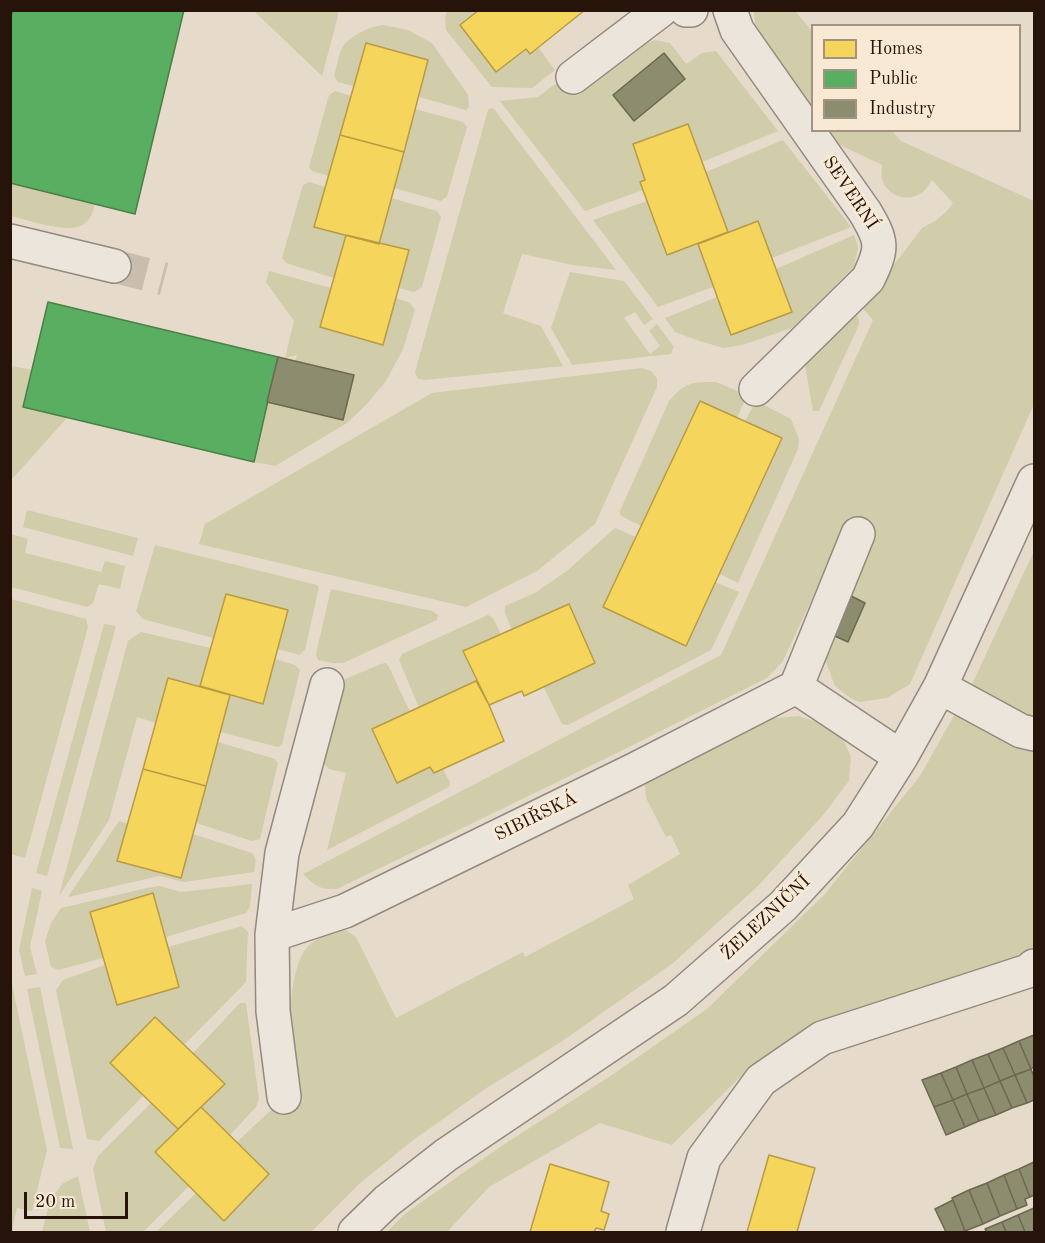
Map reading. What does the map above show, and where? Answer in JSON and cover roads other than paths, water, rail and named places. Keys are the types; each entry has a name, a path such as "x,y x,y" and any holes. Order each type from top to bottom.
{"street":[{"path":"573,77 661,10"},
{"path":"686,10 691,10"},
{"name":"SEVERNÍ","path":"730,10 737,30 865,212 879,237 878,258 868,279 756,389"},
{"path":"10,241 114,267"},
{"name":"ŽELEZNIČNÍ","path":"355,1233 387,1201 446,1155 676,1000 783,906 858,825 901,757 940,687 1035,480"},
{"path":"858,534 796,687 901,757"},
{"path":"284,1097 273,1011 272,935 282,853 327,685"},
{"name":"SIBIŘSKÁ","path":"272,935 345,910 634,770 796,687"},
{"path":"940,687 1021,731 1035,734"},
{"path":"683,1233 704,1158 761,1080 822,1038 1028,971 1035,966"}],"tunnel":[{"path":"114,266 164,279"}]}
